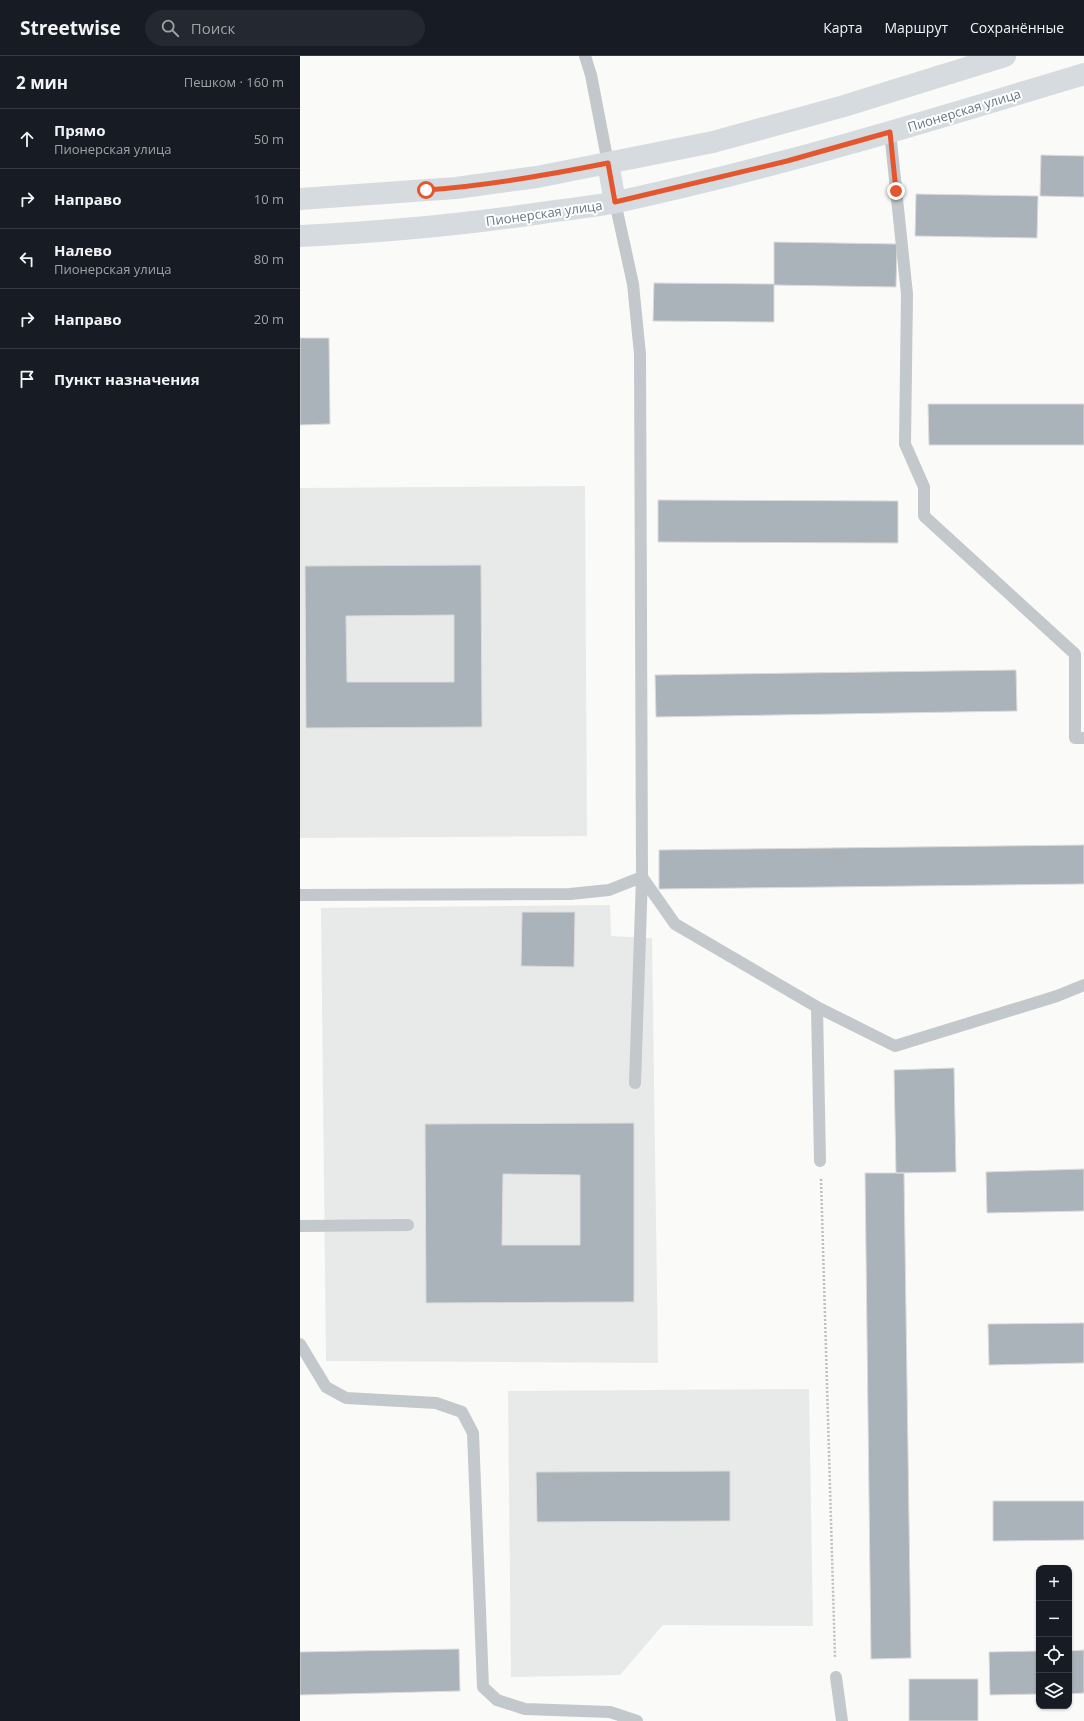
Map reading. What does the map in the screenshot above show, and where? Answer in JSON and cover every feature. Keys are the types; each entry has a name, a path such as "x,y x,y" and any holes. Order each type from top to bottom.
{"main road":[{"path":"300,199 456,188 536,177 713,142 844,106 1005,56"},
{"name":"Пионерская улица","path":"300,236 365,233 485,221 615,202 787,161 1084,74"},
{"path":"608,163 615,202"}],"lane":[{"path":"585,56 591,75 608,163"},
{"path":"890,132 907,294 905,444 924,487 924,516 1075,654 1075,738 1084,738"},
{"path":"615,202 633,284 640,354 642,877 635,1084"},
{"path":"300,895 570,894 608,890 642,877"},
{"path":"642,877 675,924 817,1007 896,1046 1057,996 1084,985"},
{"path":"817,1007 820,1161"},
{"path":"300,1226 408,1225"},
{"path":"300,1344 326,1387 346,1398 436,1403 462,1412 466,1419 473,1433 483,1687 497,1700 526,1709 610,1712 637,1721"},
{"path":"836,1677 842,1721"}],"path":[{"path":"820,1161 836,1677"}],"shaded area":[{"path":"585,486 587,836 300,838 300,488"},
{"path":"610,905 611,936 652,938 658,1363 326,1361 321,908"},
{"path":"809,1389 813,1626 663,1625 620,1675 511,1677 508,1391"}],"building":[{"path":"1041,155 1084,156 1084,197 1040,196"},
{"path":"916,194 1038,196 1037,238 915,236"},
{"path":"774,242 897,244 896,287 774,285 774,322 653,321 654,283 774,284"},
{"path":"300,338 329,338 330,424 300,425"},
{"path":"928,404 1084,404 1084,445 929,445"},
{"path":"658,500 898,501 898,543 658,542"},
{"path":"481,565 482,727 306,728 305,566","holes":["454,615 454,682 347,682 346,616"]},
{"path":"1016,670 1017,711 656,717 655,675"},
{"path":"1084,845 1084,884 659,889 659,850"},
{"path":"522,912 575,912 574,967 521,966"},
{"path":"954,1068 956,1172 896,1173 894,1070"},
{"path":"634,1123 634,1302 426,1303 425,1124","holes":["503,1174 580,1175 580,1245 502,1245"]},
{"path":"1084,1169 1084,1211 987,1213 986,1172"},
{"path":"865,1173 904,1173 911,1658 871,1659"},
{"path":"1084,1323 1084,1363 989,1365 988,1324"},
{"path":"730,1471 730,1521 537,1522 536,1472"},
{"path":"993,1501 1084,1501 1084,1540 993,1541"},
{"path":"459,1649 460,1691 300,1695 300,1652"},
{"path":"1084,1650 1084,1693 1072,1694 1072,1651"},
{"path":"1036,1651 1036,1694 990,1695 989,1652"},
{"path":"909,1679 978,1679 978,1721 909,1721"}],"route":[{"path":"426,190 456,188 536,177 608,163 615,202 787,161 890,132 896,191"}]}
